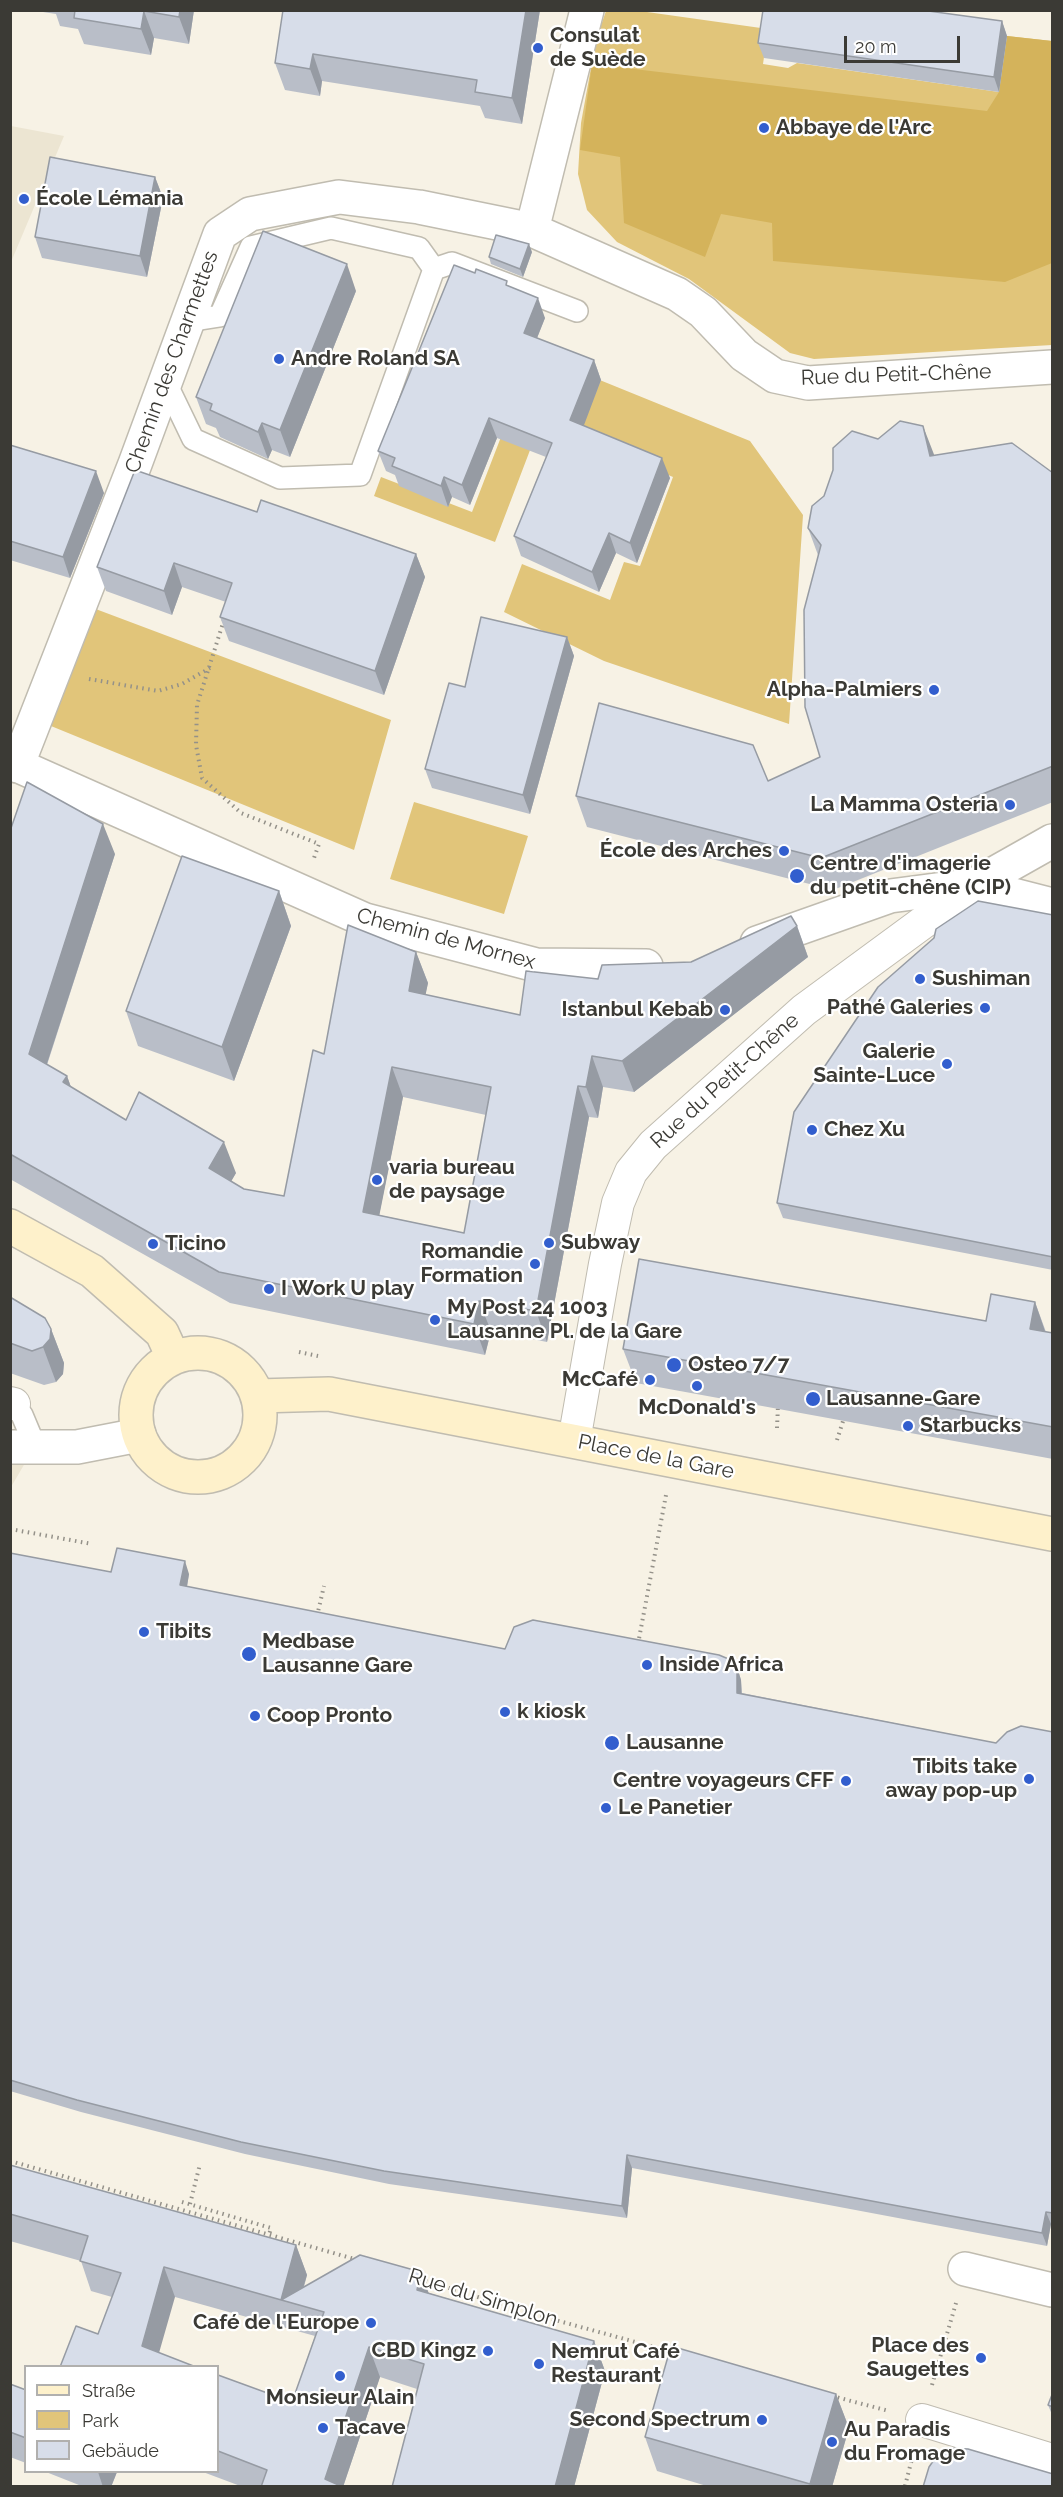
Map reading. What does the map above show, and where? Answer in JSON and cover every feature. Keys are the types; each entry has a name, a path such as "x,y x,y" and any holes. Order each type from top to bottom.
{"main road":[{"path":"10,1226 92,1271 162,1333 173,1357"},
{"path":"193,1352 214,1354 234,1362 249,1378 258,1396 259,1428 254,1443 232,1467 218,1474 194,1476 171,1471 146,1450 139,1435 135,1417 141,1390 157,1367 173,1357 193,1352"},
{"name":"Place de la Gare","path":"258,1396 329,1394 1053,1534"}],"street":[{"path":"532,230 586,10"},
{"name":"Chemin des Charmettes","path":"14,764 53,674 220,234 250,214 339,197 419,207 532,230"},
{"name":"Rue du Petit-Chêne","path":"532,230 677,294 703,312 744,355 775,376 808,383 1053,367"},
{"name":"Chemin de Mornex","path":"14,764 364,920 536,965 590,968 680,965"},
{"name":"Rue du Petit-Chêne","path":"574,1441 604,1264 618,1203 632,1172 653,1145 804,1010 974,885 1053,840"},
{"path":"731,952 890,896 974,885 1053,905"},
{"path":"23,1446 77,1447 139,1435"},
{"path":"965,2269 1053,2290"},
{"path":"922,2420 1053,2460"}],"lane":[{"path":"188,321 220,316 251,247 331,228 419,248 434,269"},
{"path":"434,269 452,263 577,311"},
{"path":"165,381 193,439 280,478 360,475 434,269"},
{"path":"12,1402 23,1446"}],"path":[{"path":"226,614 197,705 196,745 202,778 241,813 319,844 303,893"},
{"path":"53,674 158,691 182,684 210,668"},
{"path":"777,1428 778,1406"},
{"path":"837,1440 844,1418"},
{"path":"637,1650 667,1487"},
{"path":"10,1529 92,1544"},
{"path":"316,1623 324,1586"},
{"path":"10,2161 369,2263"},
{"path":"183,2211 200,2164"},
{"path":"186,2203 271,2228 269,2235"},
{"path":"905,2487 965,2269"},
{"name":"Rue du Simplon","path":"414,2277 526,2312 677,2354"},
{"path":"523,2323 526,2312"},
{"path":"822,2393 922,2420"}],"shaded area":[{"path":"1007,36 1052,41 1052,263 1005,282 773,261 772,223 721,214 705,257 624,223 620,157 580,150 592,64 987,111 999,92"},
{"name":"École Lémania","path":"11,126 64,136 11,262"},
{"path":"35,1446 11,1487 11,1447"}],"green space":[{"path":"606,11 640,11 768,29 763,64 788,68 797,63 999,92 1007,36 1052,41 1052,345 814,359 790,353 689,279 617,242 587,210 578,174 581,123 596,40"},
{"path":"535,349 564,361 495,542 374,496 381,477 472,512"},
{"path":"580,372 750,441 803,515 789,724 604,661 504,612 522,564 610,600 624,562 640,566 673,477 579,438"},
{"path":"93,608 391,720 354,850 51,726"},
{"path":"414,802 528,836 504,914 390,879"}],"building":[{"path":"75,10 180,10 179,17 144,11 141,29 74,18"},
{"path":"283,10 526,10 512,98 475,92 477,80 313,54 310,69 275,63"},
{"path":"763,10 921,10 1002,21 994,77 758,43"},
{"path":"50,157 155,177 140,256 35,237"},
{"path":"263,231 347,264 280,430 262,423 258,432 210,410 212,404 196,397"},
{"path":"496,235 529,244 520,269 489,257"},
{"path":"454,265 475,273 476,269 507,281 506,285 538,298 524,333 594,360 570,420 662,458 630,543 609,533 592,572 514,536 552,443 489,418 462,485 444,477 441,486 392,466 395,458 378,451"},
{"name":"Alpha-Palmiers","path":"900,421 923,426 930,456 1012,443 1053,473 1053,766 821,858 576,796 599,703 753,745 768,781 820,757 805,707 804,610 821,545 808,528 812,506 824,496 833,470 833,448 852,431 878,439"},
{"path":"10,445 96,471 63,557 10,541"},
{"path":"135,470 257,512 261,500 416,554 375,671 220,617 232,583 174,563 164,591 97,567"},
{"path":"481,617 567,637 523,795 425,769 449,683 465,687"},
{"path":"27,782 103,824 29,1054 67,1076 63,1082 126,1120 139,1092 224,1142 209,1168 244,1189 284,1196 313,1050 324,1054 348,925 416,952 409,991 520,1015 526,971 598,979 602,965 691,962 791,916 797,926 622,1061 592,1056 586,1087 578,1086 536,1311 479,1301 474,1324 219,1272 10,1154 10,831","holes":["392,1067 491,1087 464,1233 363,1212"]},
{"path":"182,856 279,891 222,1047 126,1011"},
{"name":"Galerie Sainte-Luce","path":"978,901 1053,915 1053,1257 777,1203 794,1112 878,987 934,938 936,929"},
{"path":"639,1259 986,1321 991,1294 1035,1302 1030,1329 1053,1333 1053,1427 623,1349"},
{"path":"10,1297 45,1318 51,1329 50,1339 43,1347 32,1351 10,1343"},
{"path":"117,1548 185,1561 180,1585 505,1649 514,1627 533,1620 719,1655 731,1660 737,1667 737,1693 996,1743 1007,1732 1021,1726 1053,1732 1053,2213 1046,2212 1042,2233 627,2155 622,2206 384,2171 241,2142 77,2100 10,2080 10,1553 111,1572"},
{"path":"10,2165 296,2245 281,2300 164,2267 142,2346 191,2365 61,2365 76,2326 98,2334 121,2273 80,2261 88,2236 10,2214"},
{"path":"360,2255 421,2272 417,2290 594,2341 555,2487 392,2487 424,2364 369,2347 325,2479 343,2487 261,2487 267,2470 219,2451 219,2375 292,2402 324,2312 281,2300"},
{"path":"671,2346 836,2394 810,2484 645,2437"},
{"path":"10,2384 24,2389 24,2437 10,2432"},
{"path":"1053,2392 1053,2407 1048,2405"},
{"path":"950,2448 968,2449 1053,2474 1053,2487 923,2487 929,2467 936,2457"}],"place":[{"name":"Consulat de Suède","path":"538,48"},
{"name":"Abbaye de l'Arc","path":"764,128"},
{"name":"École Lémania","path":"24,199"},
{"name":"Andre Roland SA","path":"279,359"},
{"name":"Alpha-Palmiers","path":"934,690"},
{"name":"La Mamma Osteria","path":"1010,805"},
{"name":"École des Arches","path":"784,851"},
{"name":"Centre d'imagerie du petit-chêne (CIP)","path":"797,876"},
{"name":"Sushiman","path":"920,979"},
{"name":"Pathé Galeries","path":"985,1008"},
{"name":"Istanbul Kebab","path":"725,1010"},
{"name":"Galerie Sainte-Luce","path":"947,1064"},
{"name":"Chez Xu","path":"812,1130"},
{"name":"varia bureau de paysage","path":"377,1180"},
{"name":"Subway","path":"549,1243"},
{"name":"Ticino","path":"153,1244"},
{"name":"Romandie Formation","path":"535,1264"},
{"name":"I Work U play","path":"269,1289"},
{"name":"My Post 24 1003 Lausanne Pl. de la Gare","path":"435,1320"},
{"name":"Osteo 7/7","path":"674,1365"},
{"name":"McCafé","path":"650,1380"},
{"name":"McDonald's","path":"697,1386"},
{"name":"Lausanne-Gare","path":"813,1399"},
{"name":"Starbucks","path":"908,1426"},
{"name":"Tibits","path":"144,1632"},
{"name":"Medbase Lausanne Gare","path":"249,1654"},
{"name":"Inside Africa","path":"647,1665"},
{"name":"k kiosk","path":"505,1712"},
{"name":"Coop Pronto","path":"255,1716"},
{"name":"Lausanne","path":"612,1743"},
{"name":"Tibits take away pop-up","path":"1029,1779"},
{"name":"Centre voyageurs CFF","path":"846,1781"},
{"name":"Le Panetier","path":"606,1808"},
{"name":"Café de l'Europe","path":"371,2323"},
{"name":"CBD Kingz","path":"488,2351"},
{"name":"Place des Saugettes","path":"981,2358"},
{"name":"Nemrut Café Restaurant","path":"539,2364"},
{"name":"Monsieur Alain","path":"340,2376"},
{"name":"Second Spectrum","path":"762,2420"},
{"name":"Tacave","path":"323,2428"},
{"name":"Au Paradis du Fromage","path":"832,2442"}]}
